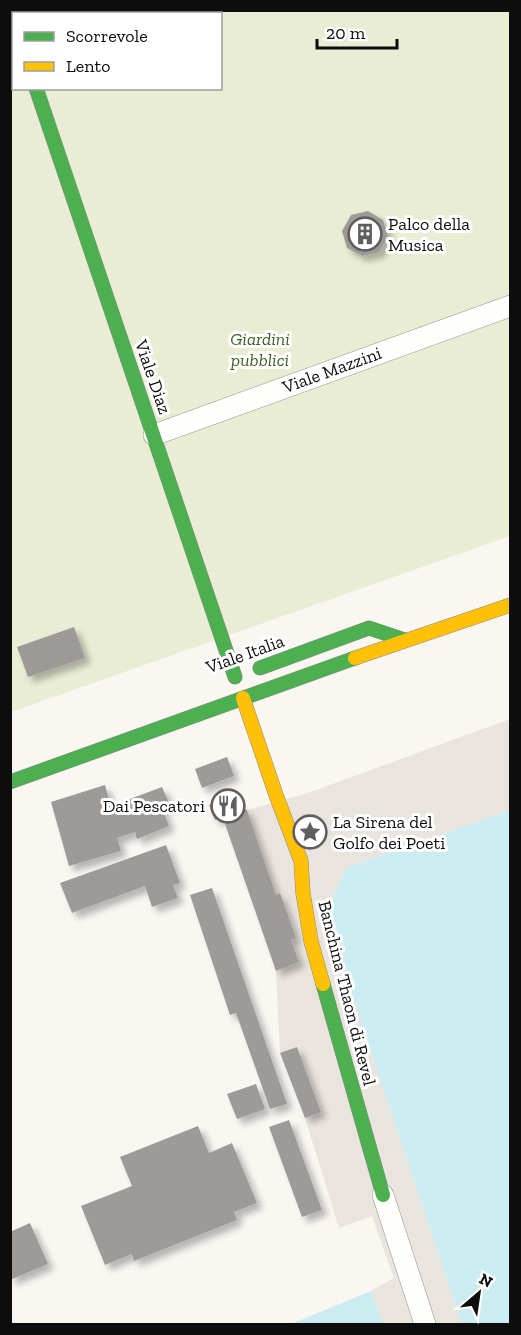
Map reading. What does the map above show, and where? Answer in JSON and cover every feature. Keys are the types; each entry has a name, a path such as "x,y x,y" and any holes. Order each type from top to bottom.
{"street":[{"name":"Viale Diaz","path":"37,90 154,435 230,679"},
{"name":"Viale Mazzini","path":"154,435 510,306"},
{"path":"10,782 405,640 510,605"},
{"name":"Viale Italia","path":"230,679 369,628 405,640"},
{"name":"Banchina Thaon di Revel","path":"243,698 301,861 303,893 311,940 383,1195"},
{"path":"111,746 123,729"},
{"path":"383,1195 426,1324"}],"green space":[{"name":"Giardini pubblici","path":"510,11 510,536 11,712 10,81 12,80 12,90 222,90 222,12 208,12"}],"shaded area":[{"path":"510,719 510,810 346,868 325,914 462,1324 383,1324 371,1291 394,1278 372,1216 339,1228 305,1118 321,1111 297,1047 280,1053 276,971 299,962 291,940 280,893 276,895 247,810 308,793"}],"water":[{"path":"510,810 510,1324 462,1324 325,914 346,868"},
{"path":"371,1291 383,1324 291,1324"}],"building":[{"name":"Palco della Musica","path":"368,211 383,220 388,237 379,252 362,256 347,248 342,231 351,215"},
{"path":"74,627 85,658 28,677 17,647"},
{"path":"227,757 234,776 202,788 195,769"},
{"path":"105,785 111,806 162,787 170,805 162,808 169,826 137,839 135,832 117,838 121,851 69,866 51,802"},
{"path":"223,800 247,810 276,895 280,893 296,938 291,940 299,962 276,971 223,818 215,820 209,805"},
{"path":"166,845 180,883 173,885 178,898 152,907 145,886 72,913 60,883"},
{"path":"212,888 287,1104 270,1109 236,1013 230,1015 190,895"},
{"path":"297,1047 321,1112 305,1118 280,1053"},
{"path":"256,1084 265,1109 237,1119 227,1094"},
{"path":"289,1120 322,1210 302,1217 269,1127"},
{"path":"198,1126 209,1153 232,1143 257,1203 234,1212 237,1220 134,1261 132,1254 105,1265 81,1206 132,1186 120,1157"},
{"path":"30,1223 48,1264 10,1280 10,1232"}],"traffic: fast":[{"path":"37,90 235,677"},
{"path":"260,668 369,628 405,640"},
{"path":"10,782 355,658"},
{"path":"323,984 383,1195"}],"traffic: slow":[{"path":"355,658 510,605"},
{"path":"243,698 301,861 303,893 311,941 323,984"}],"place":[{"name":"Palco della Musica","path":"365,234"},
{"name":"Dai Pescatori","path":"228,806"},
{"name":"La Sirena del Golfo dei Poeti","path":"310,832"}]}
